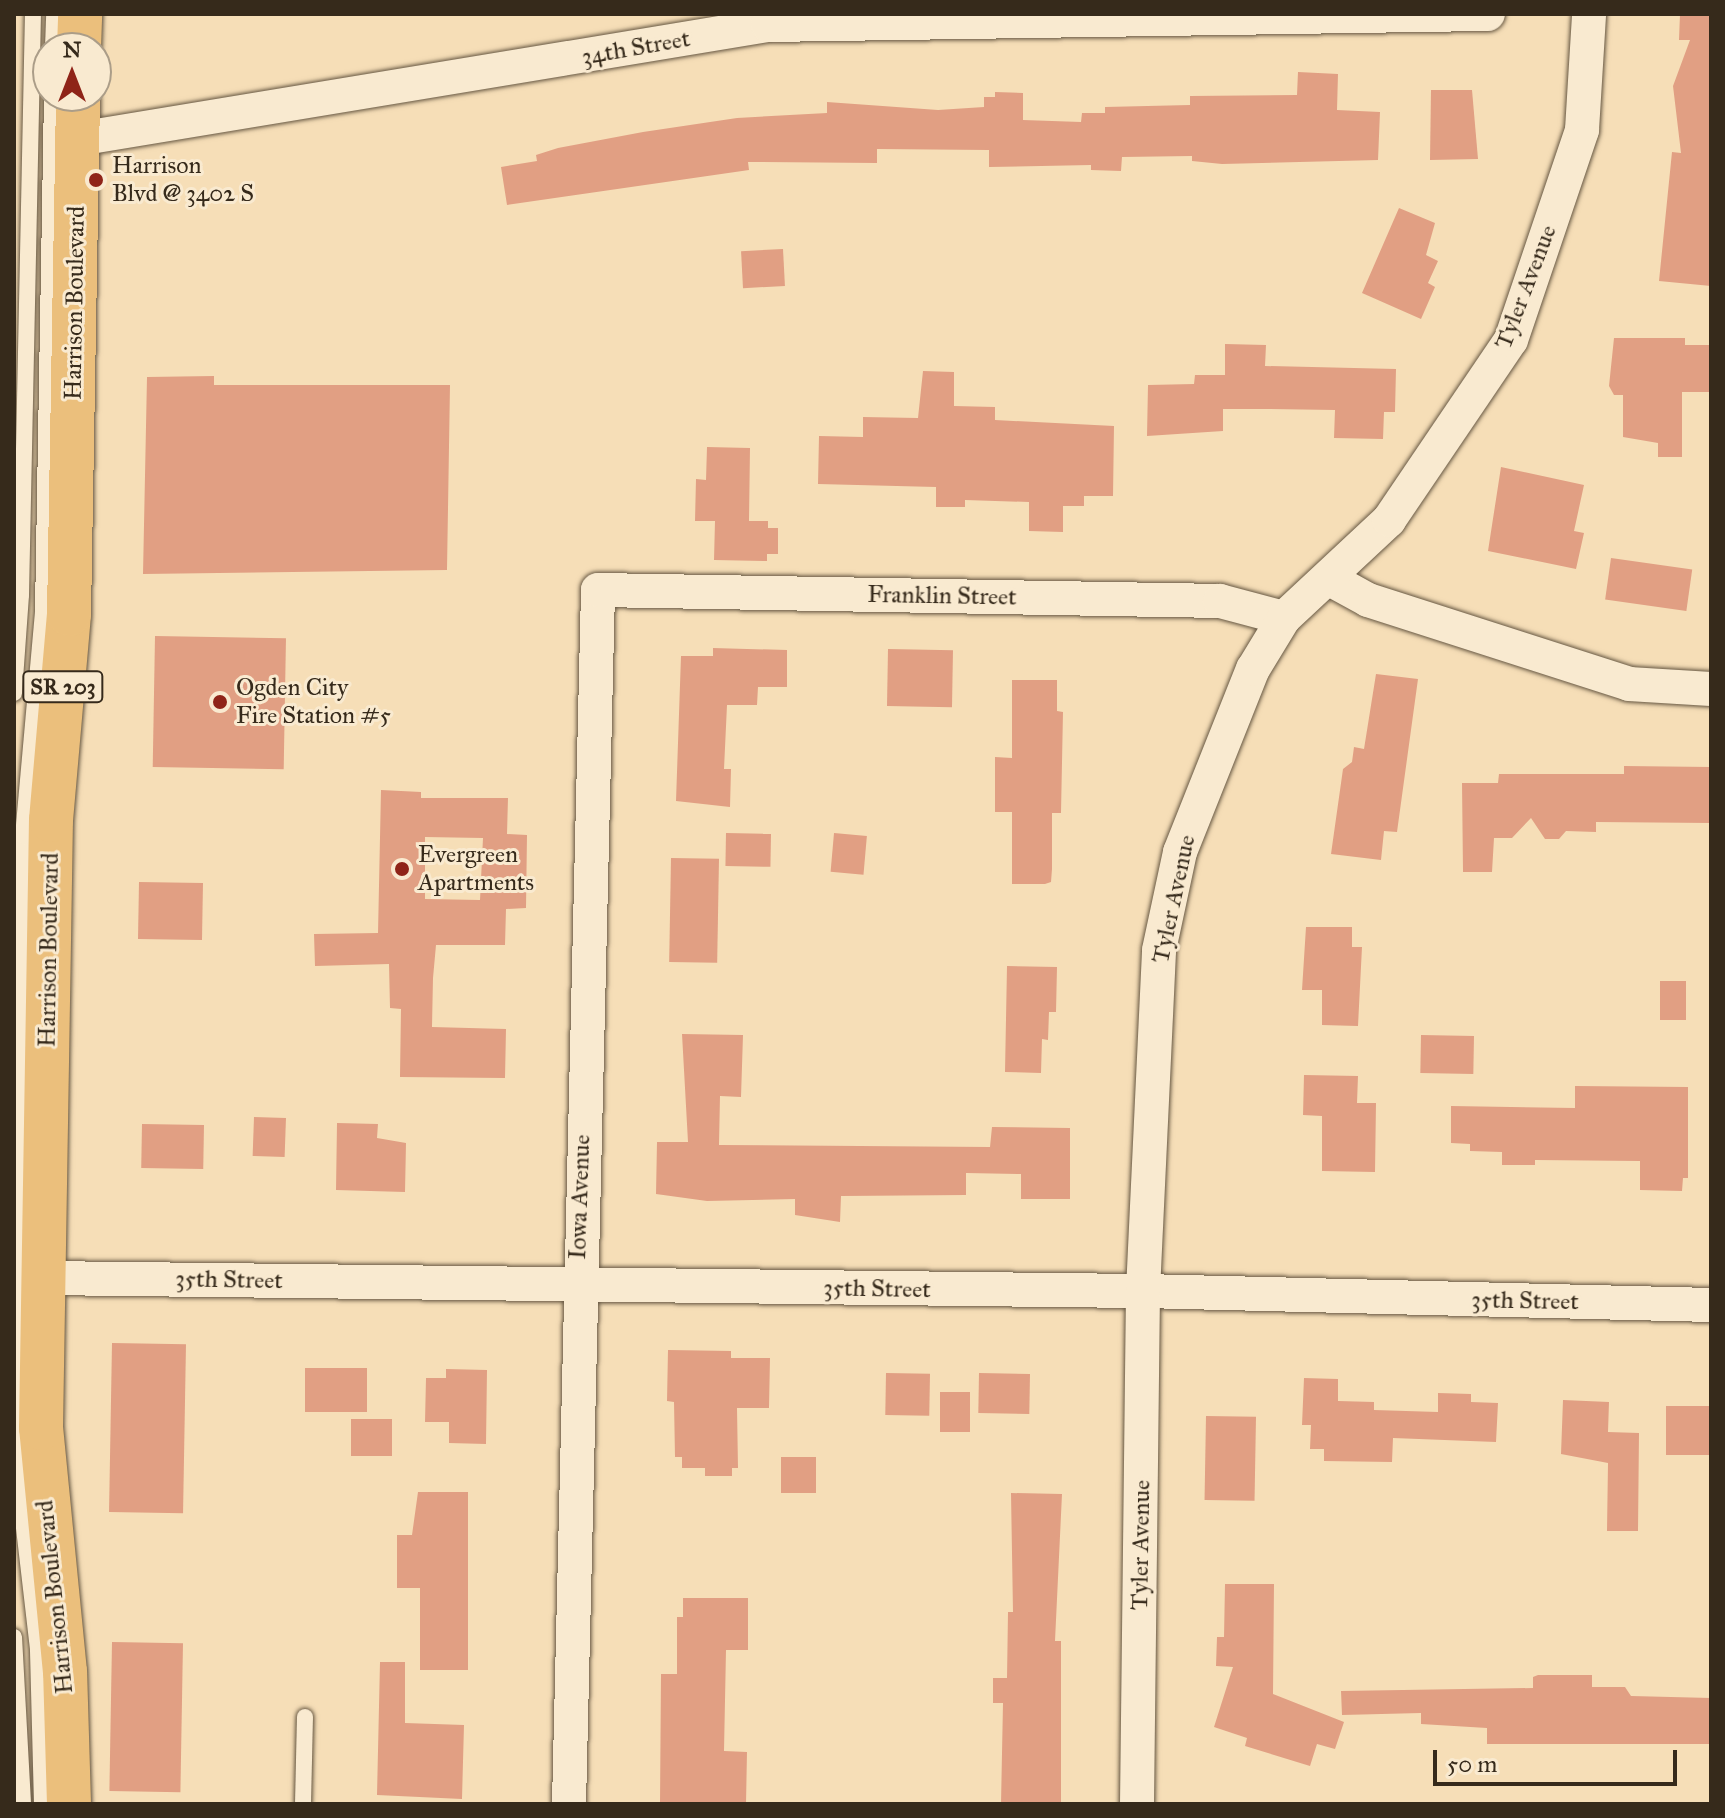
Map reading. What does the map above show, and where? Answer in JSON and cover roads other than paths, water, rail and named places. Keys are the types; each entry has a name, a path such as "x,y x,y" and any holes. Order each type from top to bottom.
{"main road":[{"name":"Harrison Boulevard","path":"69,1804 65,1672 43,1486 43,1278 51,820 69,614 78,112"}],"street":[{"name":"34th Street","path":"78,139 768,25 1488,14"},
{"name":"Tyler Avenue","path":"1137,1804 1143,1291 1159,950 1180,852 1253,669 1284,618 1389,520 1511,340 1582,130 1589,14"},
{"path":"1328,578 1368,600 1629,684 1711,689"},
{"name":"Franklin Street","path":"598,590 1220,601 1284,618"},
{"name":"Iowa Avenue","path":"569,1804 577,1286 598,590"},
{"name":"35th Street","path":"43,1278 1143,1291 1711,1305"}],"lane":[{"path":"14,693 21,595 33,14"},
{"path":"42,1804 38,1649 17,1468 15,1377 23,836 43,611 52,112"},
{"path":"14,1637 23,1804"},
{"path":"303,1804 305,1717"}],"place":[{"name":"Harrison Blvd @ 3402 S","path":"96,180"},
{"name":"Ogden City Fire Station #5","path":"220,702"},
{"name":"Evergreen Apartments","path":"402,869"}]}
